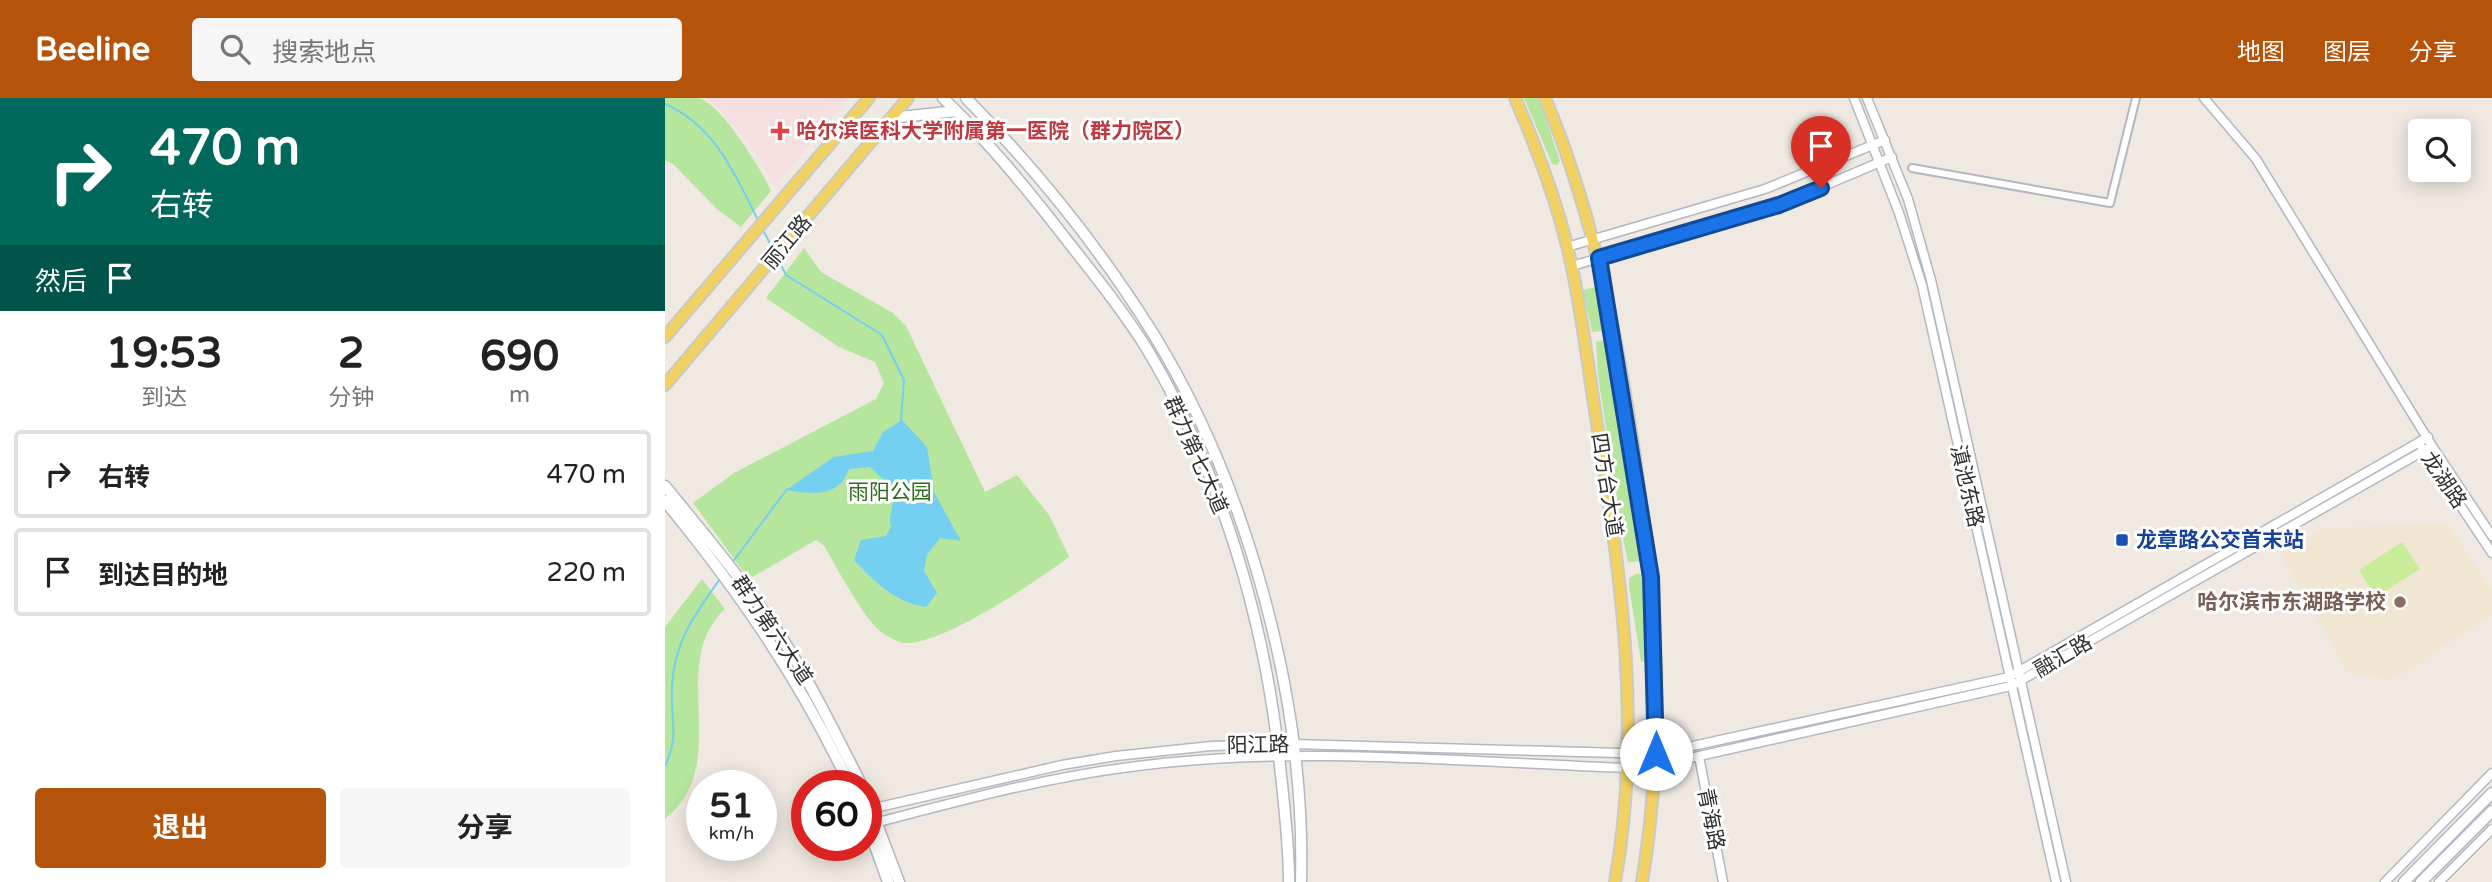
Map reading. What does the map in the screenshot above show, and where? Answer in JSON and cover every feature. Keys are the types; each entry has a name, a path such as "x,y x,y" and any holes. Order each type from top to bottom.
{"main road":[{"name":"丽江路","path":"665,337 869,98"},
{"name":"丽江路","path":"665,385 908,98"},
{"name":"群力第七大道","path":"943,98 1027,189 1090,270 1146,349 1192,436 1215,488 1248,589 1269,680 1280,758 1289,852 1289,882"},
{"name":"四方台大道","path":"1515,98 1541,161 1567,247 1622,582 1629,670 1628,755 1615,882"},
{"name":"四方台大道","path":"1545,98 1573,169 1595,239 1651,577 1655,760 1642,882"},
{"name":"群力第七大道","path":"969,100 1043,181 1095,251 1154,335 1205,432 1261,586 1283,675 1295,757 1302,838 1301,882"},
{"path":"891,118 956,111"},
{"name":"群力第六大道","path":"665,486 811,688 854,770"},
{"name":"群力第六大道","path":"665,501 720,561"},
{"name":"群力第六大道","path":"739,587 802,692 842,770"},
{"path":"2404,882 2492,793"},
{"path":"2421,882 2492,811"},
{"path":"882,846 899,882"},
{"path":"882,861 888,882"}],"street":[{"name":"滇池东路","path":"1854,98 1881,163 1922,285 2056,882"},
{"name":"滇池东路","path":"1867,98 1908,199 1931,281 2066,882"},
{"path":"1912,169 2110,203 2136,98"},
{"name":"龙湖路","path":"2204,98 2256,159 2430,441 2492,536"},
{"path":"1567,247 1765,190 1885,139"},
{"path":"1571,266 1779,205 1892,158"},
{"name":"融汇路","path":"1655,760 1699,756 2011,686 2020,676 2430,441"},
{"name":"龙湖路","path":"2421,447 2492,553"},
{"name":"融汇路","path":"1655,760 2020,676"},
{"name":"阳江路","path":"882,806 1116,756 1211,746 1292,744 1628,755 1655,760"},
{"name":"青海路","path":"1699,756 1723,882"},
{"name":"阳江路","path":"882,820 1091,773 1212,759 1295,757 1627,768 1655,760"},
{"path":"2385,882 2492,773"},
{"path":"2439,882 2492,829"}],"shaded area":[{"name":"哈尔滨医科大学附属第一医院（群力院区）","path":"708,98 849,98 774,186 752,147"},
{"name":"哈尔滨市东湖路学校","path":"2447,523 2492,590 2492,614 2400,676 2390,679 2348,673 2280,553 2322,529"}],"green space":[{"path":"665,98 698,98 707,102 728,124 759,168 771,191 741,227 717,209 673,164 665,160"},
{"path":"1524,98 1539,98 1560,161 1557,165 1552,164"},
{"name":"雨阳公园","path":"804,248 821,272 893,313 906,326 985,492 1017,475 1049,515 1069,557 989,610 921,641 904,643 877,628 860,606 824,546 816,540 749,579 693,503 734,473 876,399 884,383 875,362 839,347 766,298"},
{"path":"1596,287 1603,331 1592,332 1583,290"},
{"path":"1605,340 1642,561 1628,562 1624,544 1598,376 1596,342"},
{"path":"2402,542 2420,569 2376,597 2359,570"},
{"path":"1642,574 1645,581 1648,661 1641,662 1629,586 1629,578"},
{"path":"702,579 725,609 708,632 700,658 699,743 695,770 686,770 685,796 665,819 665,627"}],"water":[{"path":"902,420 927,447 934,492 961,541 940,538 927,555 924,571 937,593 926,607 895,596 854,560 861,540 886,536 891,527 892,494 885,481 870,467 849,469 839,485 823,492 786,490 834,457 873,451 883,432"}],"waterway":[{"path":"665,104 682,113 710,138 732,169 758,220"},
{"path":"762,228 774,251"},
{"path":"778,259 786,275 882,335 904,380 901,421"},
{"path":"732,563 787,489"},
{"path":"665,766 672,745 672,686 681,642 694,617 720,579"}],"place":[{"name":"哈尔滨医科大学附属第一医院（群力院区）","path":"780,131"},
{"name":"龙章路公交首末站","path":"2122,540"},
{"name":"哈尔滨市东湖路学校","path":"2400,602"}],"route":[{"path":"1656,754 1655,622 1651,577 1599,258 1779,205 1821,188"}]}
